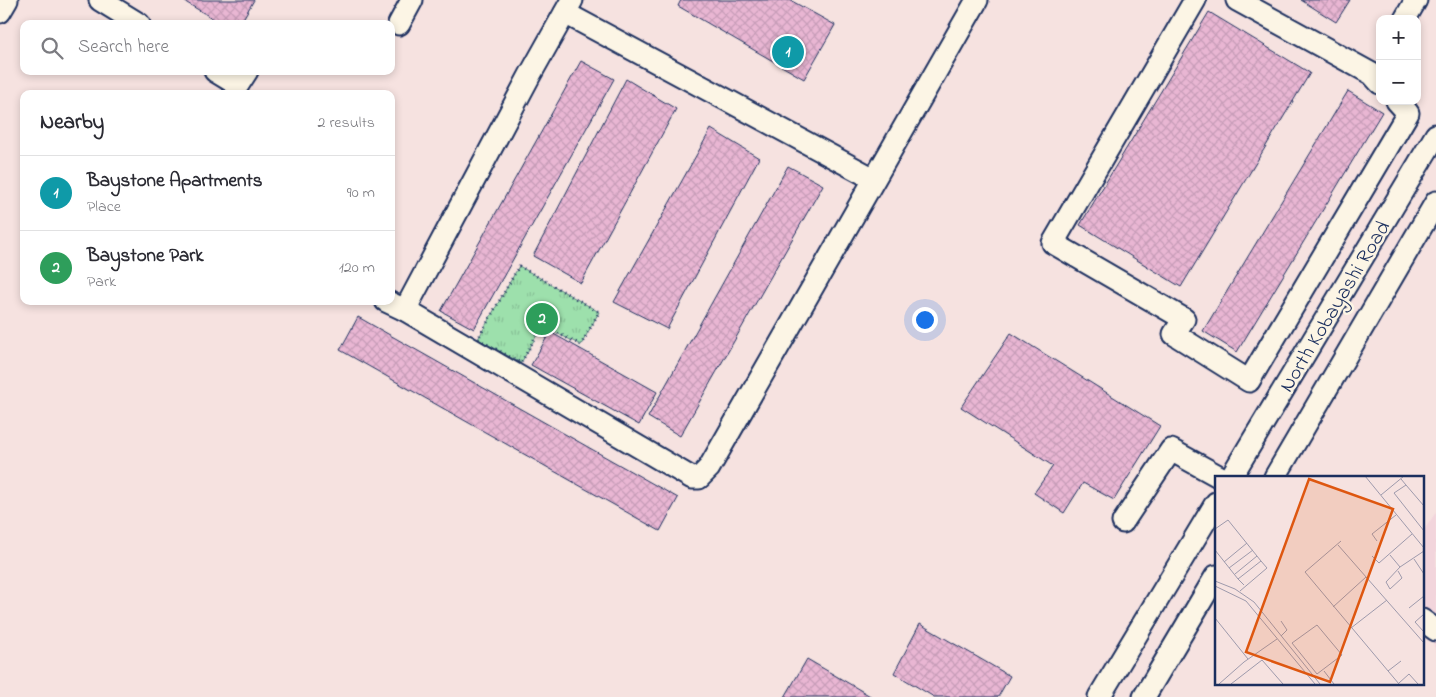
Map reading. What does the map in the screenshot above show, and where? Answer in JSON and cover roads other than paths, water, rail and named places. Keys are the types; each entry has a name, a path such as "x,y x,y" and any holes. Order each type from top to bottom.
{"street":[{"path":"0,12 7,0"},
{"path":"100,0 132,20"},
{"path":"399,24 412,0"},
{"path":"395,305 692,478 699,478 709,468 977,0"},
{"path":"1195,0 1053,243 1184,319 1174,334 1249,381 1408,113 1401,105"},
{"path":"1237,0 1376,71"},
{"path":"1407,15 1416,0"},
{"path":"406,310 530,75 569,7 874,179"},
{"path":"222,75 238,85 244,75"},
{"name":"North Kobayashi Road","path":"1232,476 1436,135"},
{"name":"North Kobayashi Road","path":"1276,476 1436,202"},
{"path":"1123,522 1171,450 1218,476"},
{"path":"1099,697 1215,505"},
{"path":"1144,697 1215,578"},
{"path":"1424,621 1436,630"}],"place":[{"name":"Baystone Apartments","path":"788,52"},
{"name":"Baystone Park","path":"542,319"}]}
